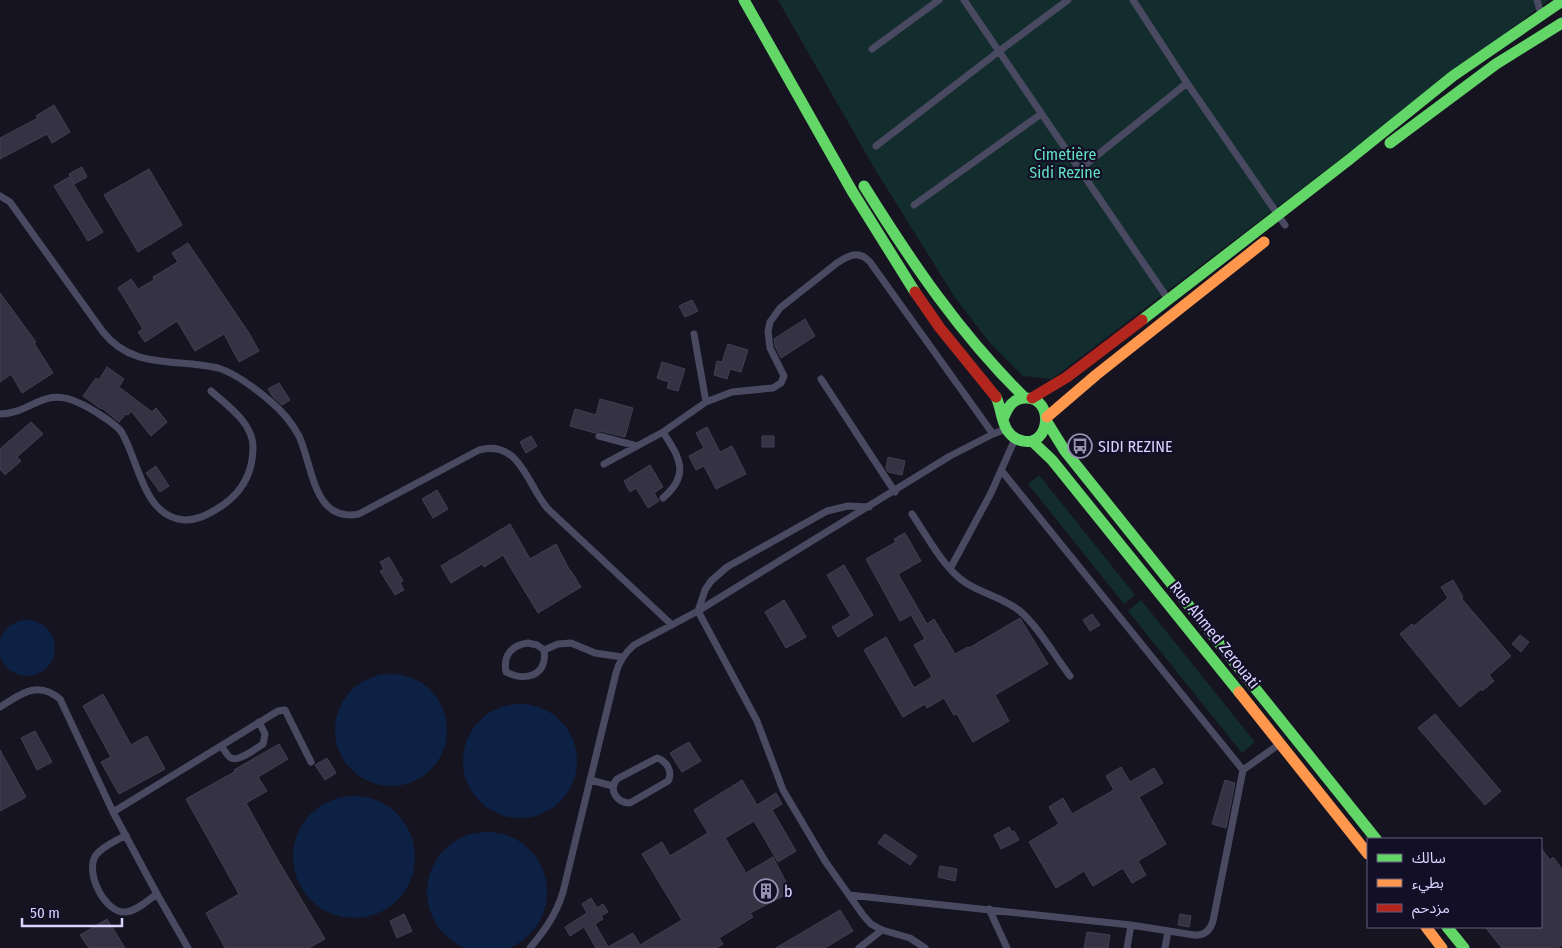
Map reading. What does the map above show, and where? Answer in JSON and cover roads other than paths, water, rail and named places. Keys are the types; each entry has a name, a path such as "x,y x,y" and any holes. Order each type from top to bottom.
{"main road":[{"path":"744,0 800,102 892,260 946,336 997,400 1007,429 1015,438 1032,441 1042,433 1047,419 1096,375 1282,228"},
{"path":"1004,417 1009,406 1018,399 1028,398 1067,377 1278,215 1453,76 1562,1"},
{"path":"1541,15 1549,31"},
{"path":"1384,148 1496,64 1562,23"},
{"path":"858,178 909,258 951,317 989,363 1028,398 1042,405 1047,419 1065,451 1375,838"},
{"name":"Rue Ahmed Zerouati","path":"1032,441 1052,460 1281,743 1367,853"},
{"path":"1427,928 1442,948"},
{"path":"1448,928 1464,948"}],"lane":[{"path":"872,49 939,0"},
{"path":"964,0 1168,299"},
{"path":"876,146 1068,0"},
{"path":"1133,0 1187,84 1278,215 1282,228"},
{"path":"1537,0 1541,15"},
{"path":"1080,169 1187,84"},
{"path":"914,205 1041,114"},
{"path":"0,196 10,202 103,332 116,346 124,352 143,359 221,369 248,384 271,402 290,422 298,435 320,498 330,510 344,516 359,514 479,450 487,448 502,450 515,458 535,492 548,509 672,625"},
{"path":"604,464 663,432 706,402 732,392 773,388 781,383 784,376 768,340 770,322 774,315 837,262 857,254 867,258 993,434"},
{"path":"694,334 706,402"},
{"path":"821,379 895,492"},
{"path":"0,414 17,412 38,400 48,398 65,398 80,403 113,424 121,432 140,477 155,505 162,513 182,521 193,520 214,511 233,496 247,477 252,463 253,444 241,418 211,391"},
{"path":"530,948 545,930 557,910 616,673 622,657 634,645 698,611 895,492 950,456 1007,429"},
{"path":"663,432 678,455 679,464 679,476 674,489 663,498"},
{"path":"599,436 636,446"},
{"path":"950,569 991,493 1015,438"},
{"path":"1001,470 1243,770"},
{"path":"870,507 848,506 822,513 727,567 711,581 705,590 698,611 753,713 784,790 825,861 871,924 882,930 910,938 925,948"},
{"path":"912,514 950,569 964,582 982,593 1010,604 1019,611 1030,621 1070,676"},
{"path":"544,650 558,644 571,643 595,653 622,657"},
{"path":"520,644 537,645 544,650 545,658 538,672 523,678 515,677 506,672 504,664 507,656 512,649 520,644"},
{"path":"0,707 22,694 38,689 46,690 60,699 113,812 184,947"},
{"path":"113,812 278,710 285,710 311,762"},
{"path":"221,746 234,759 240,758 264,744 265,734 259,722"},
{"path":"849,895 1131,924 1198,936 1206,932 1212,925 1243,770 1281,743"},
{"path":"656,759 661,760 669,770 669,779 665,783 630,803 621,802 617,798 613,786 617,779 656,759"},
{"path":"590,780 613,786"},
{"path":"126,835 96,855 92,868 95,882 110,906 120,912 130,911 157,894"},
{"path":"989,909 1007,948"},
{"path":"1127,948 1131,924"},
{"path":"859,948 882,930"},
{"path":"1165,948 1168,931"}],"water":[{"path":"21,620 33,620 43,624 51,632 55,648 51,664 43,672 33,676 21,676 11,672 3,664 -1,654 -1,642 3,632 11,624"},
{"path":"391,674 413,678 431,690 443,708 447,730 443,752 431,770 413,782 391,786 369,782 351,770 339,752 335,730 339,708 351,690 369,678"},
{"path":"520,704 542,708 560,721 573,739 577,761 573,783 560,801 542,814 520,818 498,814 480,801 467,783 463,761 467,739 480,721 498,708"},
{"path":"354,796 366,797 377,801 388,806 397,814 405,823 410,834 414,845 414,869 410,880 405,891 397,900 388,908 377,913 366,917 354,918 342,917 331,913 320,908 311,900 303,891 298,880 294,869 293,857 294,845 298,834 303,823 311,814 320,806 331,801 342,797"},
{"path":"475,833 499,833 520,842 537,859 546,880 546,904 537,925 520,942 504,949 470,949 454,942 437,925 428,904 428,880 437,859 454,842"}],"place":[{"name":"SIDI REZINE","path":"1080,446"},
{"name":"b","path":"766,891"}],"park label":[{"name":"Cimetière Sidi Rezine","path":"1065,163"}]}
